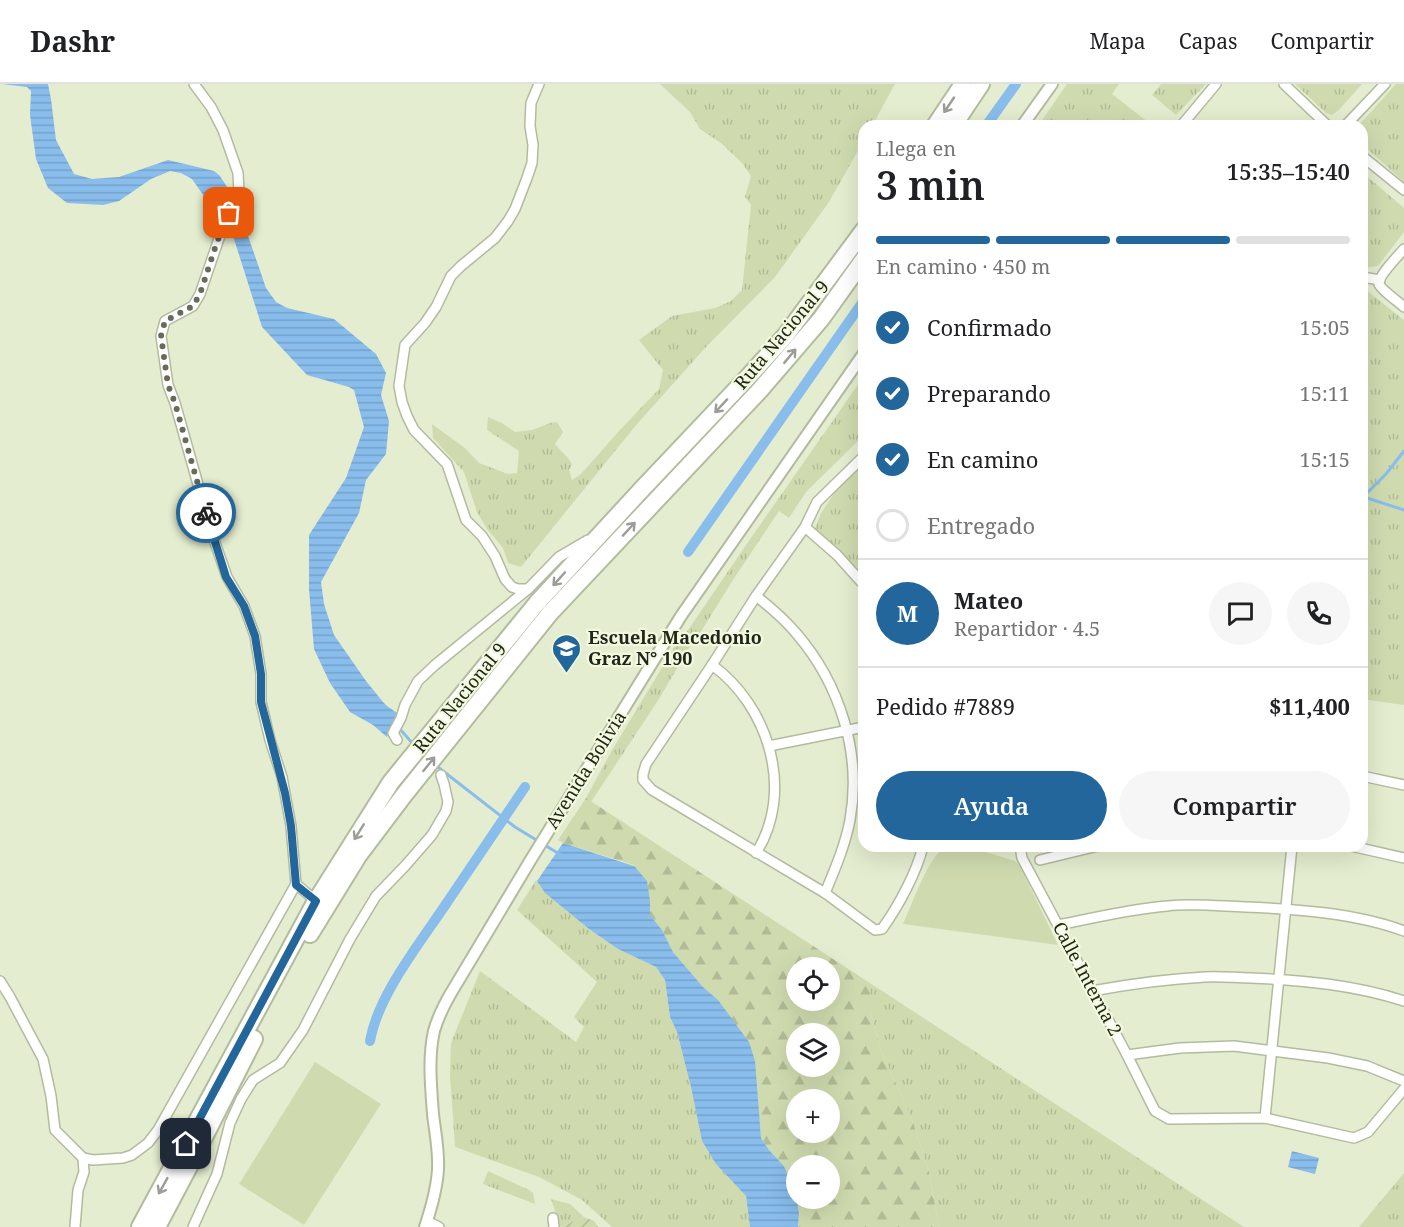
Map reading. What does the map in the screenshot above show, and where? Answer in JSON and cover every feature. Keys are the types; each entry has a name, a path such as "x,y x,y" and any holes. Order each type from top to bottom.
{"highway":[{"path":"939,120 963,84"},
{"path":"957,120 981,84"},
{"name":"Ruta Nacional 9","path":"157,1227 275,998 314,928 358,856 404,795 447,727 537,603 786,335 858,238"},
{"name":"Ruta Nacional 9","path":"140,1227 316,901 391,783 447,727 550,613 791,356 858,267"}],"street":[{"path":"0,981 43,1059 55,1130 83,1158 93,1160 123,1158 132,1155 148,1143 158,1130 296,885 291,826 284,787 261,702 261,674 255,636 244,606 226,577 212,534 168,385 161,336 165,321 193,306 200,294 224,224 239,192 238,173 223,130 211,107 194,84"},
{"path":"528,589 512,587 505,579 495,556 482,536 466,520 447,464 414,430 406,417 399,386 405,345 436,307 451,276 495,238 515,209 532,163 531,103 539,84"},
{"path":"1026,120 1052,84"},
{"path":"1188,120 1216,84"},
{"path":"1284,84 1322,120"},
{"path":"1351,120 1385,84"},
{"path":"1368,161 1404,190"},
{"path":"1404,249 1380,280 1379,285 1404,307"},
{"path":"1368,278 1380,280"},
{"name":"Avenida Bolivia","path":"426,1224 438,1171 431,1088 432,1048 441,1011 530,861 681,616 858,362"},
{"path":"858,462 817,502 805,527 756,596 646,764 643,780 652,790 825,893 875,930 882,929 896,908 922,852"},
{"path":"805,527 837,555 858,578"},
{"path":"398,740 393,734 418,681 528,589 559,557 600,534"},
{"path":"756,596 790,627 813,655 840,705 847,730 854,790 851,813 843,849 825,893"},
{"path":"712,665 733,684 747,701 769,747 773,769 774,798 764,842 756,853"},
{"path":"769,747 858,728"},
{"path":"193,1227 217,1174 230,1123 241,1099 254,1080 280,1063 303,1030 350,939 376,896 432,835 446,811 448,802 441,776"},
{"path":"1368,777 1404,785"},
{"path":"1368,850 1404,858"},
{"name":"Calle Interna 2","path":"1021,852 1022,858 1155,1112 1169,1119 1265,1118"},
{"path":"1040,860 1073,852"},
{"path":"1291,852 1265,1118 1354,1138 1368,1132 1404,1089"},
{"path":"296,885 316,901"},
{"path":"1058,925 1121,912 1168,906 1215,905 1286,909 1358,918 1404,931"},
{"path":"1092,990 1138,983 1208,977 1279,979 1349,987 1380,993 1404,1001"},
{"path":"1127,1055 1180,1048 1234,1046 1328,1058 1367,1066 1404,1081"},
{"path":"75,1227 78,1190 84,1173 83,1158"},
{"path":"426,1224 439,1227"}],"green space":[{"path":"660,84 895,84 875,120 858,120 858,151 829,202 775,277 706,347 637,424 521,567 508,563 503,548 487,529 477,512 464,472 433,438 432,424 465,448 479,463 508,474 517,473 519,451 487,430 488,417 515,432 532,430 557,422 563,432 555,444 572,464 569,470 572,480 581,474 659,389 663,370 639,340 672,316 715,308 731,301 742,290 751,205 745,197 751,176 742,163 721,143 700,129 690,112"},
{"path":"1067,84 1119,84 1112,94 1145,120 1042,120"},
{"path":"1161,84 1206,84 1176,115 1152,95"},
{"path":"1295,84 1362,84 1332,115 1326,113"},
{"path":"1396,84 1404,84 1404,182 1368,149 1368,120 1363,120"},
{"path":"1368,177 1404,208 1404,232 1378,266 1368,267"},
{"path":"1368,292 1404,320 1404,705 1368,700"},
{"path":"858,385 858,441 806,492 789,518 779,511 700,633 695,635 691,641 686,633"},
{"path":"858,470 858,577 814,531 821,513 837,489"},
{"path":"681,636 690,646 659,699 591,802 586,798"},
{"path":"586,798 830,957 786,957 786,1011 840,1011 840,963 870,983 870,1010 880,1048 913,1122 929,1172 939,1227 798,1227 798,1209 840,1209 840,1155 786,1155 786,1171 761,1138 758,1105 718,1000 703,987 673,952 662,930 650,915 650,901 634,865 558,840"},
{"path":"939,852 986,852 1015,861 1020,866 1058,945 903,924"},
{"path":"536,880 545,893 589,929 618,949 656,967 665,980 670,1017 677,1032 702,1141 716,1164 746,1196 750,1227 612,1227 582,1200 539,1177 455,1147 450,1075 451,1043 480,971 576,1042 584,1027 574,1017 597,982 517,910"},
{"path":"870,983 1244,1227 939,1227 929,1172 913,1122 880,1048 870,1010"},
{"path":"315,1062 381,1104 304,1225 239,1184"},
{"path":"488,1171 529,1190 533,1193 535,1204 483,1184"},
{"path":"1404,1173 1404,1227 1359,1227"},
{"path":"551,1199 570,1204 584,1217 559,1227"},
{"path":"584,1217 594,1221 598,1227 559,1227"}],"water":[{"path":"2,84 48,84 56,140 74,174 92,179 119,177 168,160 214,171 220,176 236,201 266,288 276,302 287,308 334,319 376,354 386,373 381,395 389,421 386,454 366,480 359,513 321,582 324,604 334,635 383,702 400,715 387,737 373,725 350,712 330,683 314,649 309,589 309,535 346,478 364,427 354,390 307,375 262,327 234,239 192,179 181,173 170,171 151,179 119,201 103,205 67,203 48,188 36,159 30,115 31,91 27,87"},
{"path":"563,843 634,866 647,881 650,915 662,930 673,952 703,987 718,1000 749,1042 755,1061 761,1138 786,1171 786,1209 798,1209 798,1227 750,1227 746,1196 716,1164 702,1141 677,1032 670,1017 665,980 656,967 618,949 589,929 545,893 537,881"},
{"path":"1292,1151 1319,1158 1315,1174 1288,1167"}],"waterway":[{"path":"990,120 1016,84"},
{"path":"688,552 858,309"},
{"path":"1368,492 1404,451"},
{"path":"1368,498 1404,510"},
{"path":"399,728 414,745"},
{"path":"434,764 515,827 561,855"},
{"path":"446,904 525,787"},
{"path":"370,1041 374,1024 391,988 446,904"}],"way so far":[{"path":"206,513 168,385 161,336 165,321 193,306 200,294 229,213"}],"place":[{"name":"Escuela Macedonio Graz N° 190","path":"567,674"}],"route":[{"path":"186,1144 316,901 296,885 291,826 282,777 261,702 261,674 255,636 244,606 226,577 206,513"}]}
